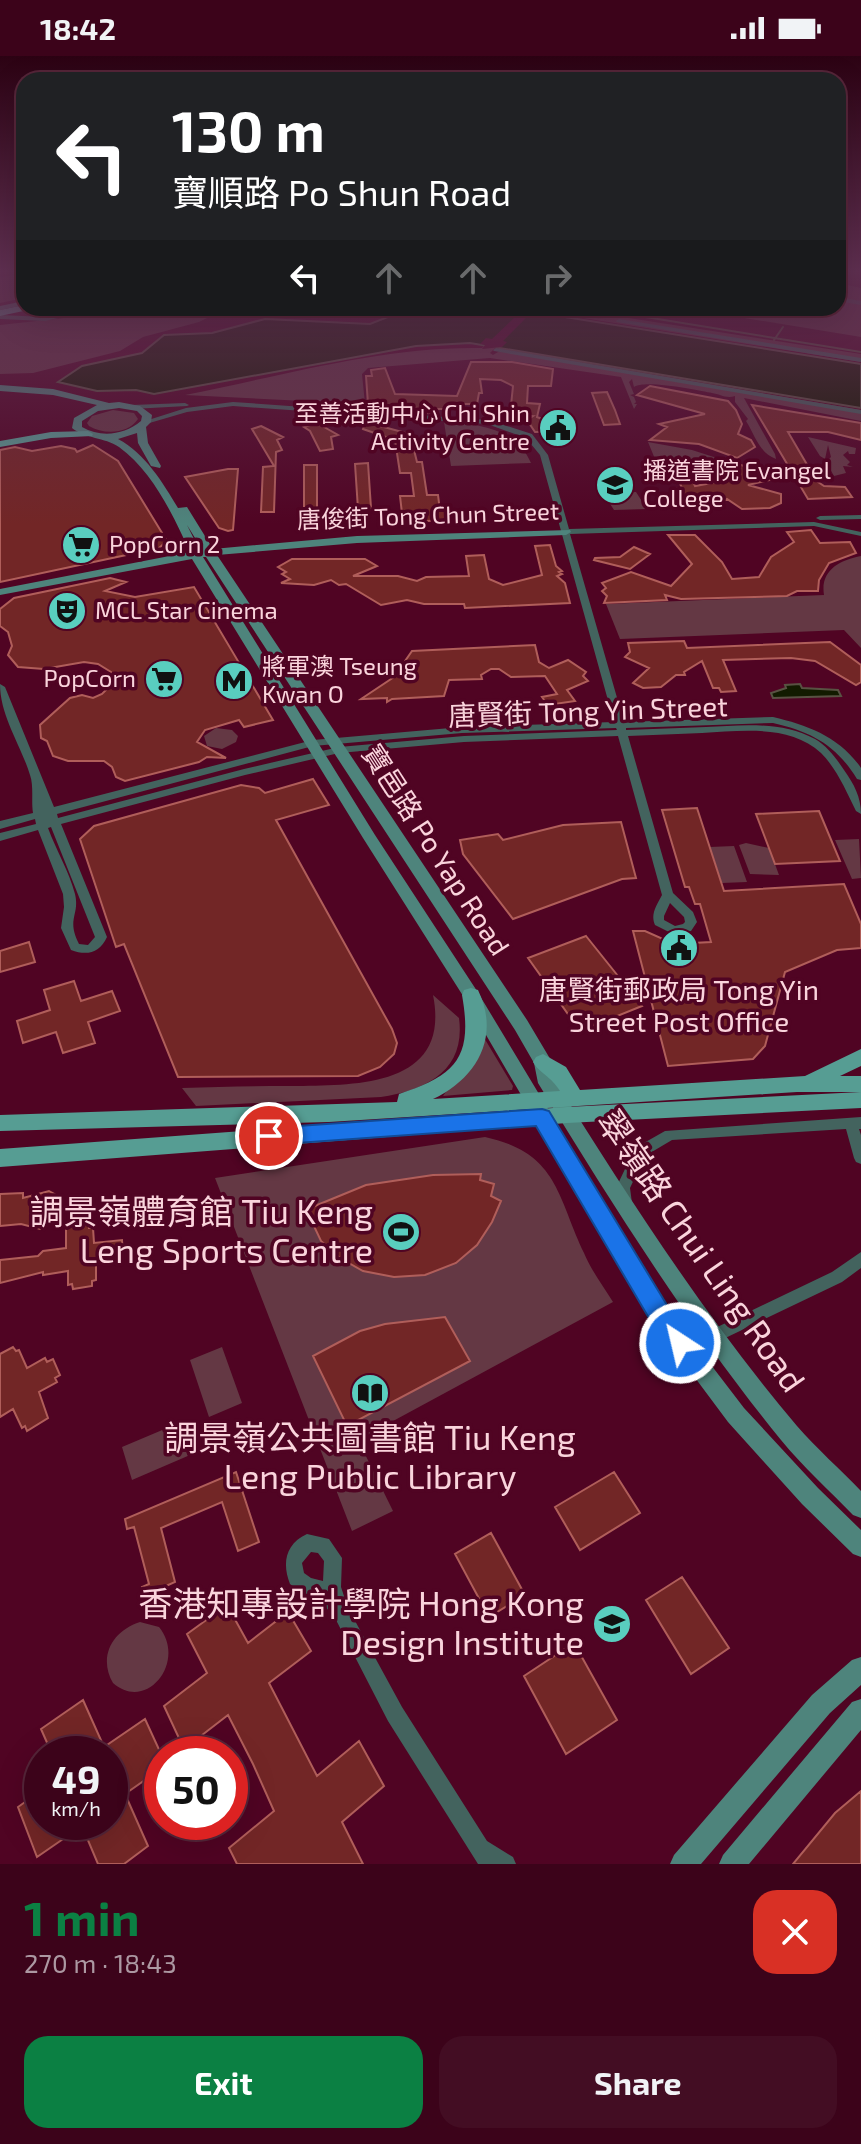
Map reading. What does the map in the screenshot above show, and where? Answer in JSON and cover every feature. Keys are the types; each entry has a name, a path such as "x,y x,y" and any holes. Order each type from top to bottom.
{"main road":[{"path":"0,390 53,392 132,407"},
{"path":"0,390 69,401 80,407 77,428 88,434"},
{"path":"0,441 112,405"},
{"name":"寶邑路 Po Yap Road","path":"132,407 145,413 141,437 148,454 315,748 471,995 536,1108"},
{"name":"寶邑路 Po Yap Road","path":"88,434 126,434 144,425"},
{"path":"0,441 88,434"},
{"name":"寶邑路 Po Yap Road","path":"105,436 119,441 138,457 232,590 543,1062"},
{"name":"唐俊街 Tong Chun Street","path":"0,585 315,533 565,529"},
{"name":"唐俊街 Tong Chun Street","path":"0,592 201,550 565,529"},
{"path":"306,543 312,540 315,533"},
{"path":"329,1114 420,1096 453,1079 472,1056 477,1044 477,1018 471,995"},
{"path":"797,1084 816,1080 861,1057"},
{"path":"543,1062 559,1072 566,1104"},
{"path":"0,1158 797,1084 861,1084"},
{"path":"566,1104 861,1100"},
{"name":"翠嶺路 Chui Ling Road","path":"566,1104 626,1210 714,1336 791,1435 861,1507"},
{"path":"0,1123 536,1108"},
{"name":"翠嶺路 Chui Ling Road","path":"536,1108 680,1343 753,1434 861,1546"},
{"path":"683,1864 821,1704 861,1669"},
{"path":"732,1864 861,1711"}],"street":[{"path":"528,355 861,412"},
{"path":"832,355 861,360"},
{"path":"144,425 168,415 215,406"},
{"path":"132,407 274,406 442,417 488,422 516,430 538,444 544,455 668,895"},
{"name":"唐俊街 Tong Chun Street","path":"565,529 861,517"},
{"name":"唐俊街 Tong Chun Street","path":"565,529 814,524 861,534"},
{"path":"0,687 101,937 97,945 90,949 75,947 66,931 64,923 70,896 39,820 34,799 37,780"},
{"name":"唐賢街 Tong Yin Street","path":"0,825 53,817 336,745 753,719 784,722 831,741 850,759 861,777"},
{"name":"唐賢街 Tong Yin Street","path":"620,728 754,728 790,733 813,742 832,756 861,811"},
{"name":"唐賢街 Tong Yin Street","path":"0,837 39,820"},
{"path":"626,1210 623,1188 634,1161 640,1152 670,1135 856,1124 861,1158"},
{"path":"714,1336 837,1277 861,1259"},
{"path":"341,1612 395,1714 459,1818 486,1856 506,1864"}],"shaded area":[{"path":"0,355 103,355 33,373 0,374"},
{"path":"131,355 365,355 154,394 136,390 97,391 58,382 82,366"},
{"path":"540,355 861,410 861,421 744,398 776,459 758,443 746,421 748,419 735,402 735,396 661,385 634,387 632,379 629,382 634,394 630,395 637,404 634,409 621,377 490,358 368,368 362,374 365,404 185,395 370,357"},
{"path":"544,355 807,355 861,364 861,408"},
{"path":"819,355 861,355 861,362"},
{"path":"113,410 134,413 138,419 128,428 115,432 95,429 87,423 92,416"},
{"path":"444,422 470,424 506,435 516,442 531,463 451,466"},
{"path":"808,437 856,448 855,454 848,451 843,455 850,462 847,465 853,467 843,466 846,473 834,476 826,462 831,457 828,445 825,459"},
{"path":"648,442 692,450 720,459 723,465 702,477 677,478 669,458 655,459"},
{"path":"636,492 647,509 614,510 603,493"},
{"path":"861,556 861,648 844,630 620,639 606,604 824,595 828,573 845,560"},
{"path":"800,684 802,688 838,690 841,696 773,698 771,693 786,688 785,685"},
{"path":"216,728 232,730 238,736 236,742 222,749 207,746 204,736"},
{"path":"859,839 861,878 852,879 835,840"},
{"path":"746,843 769,848 779,875 750,874 739,845"},
{"path":"734,846 747,882 722,883 710,847"},
{"path":"433,995 459,1018 460,1036 450,1064 428,1083 414,1089 381,1097 196,1106 182,1088 339,1085 391,1076 412,1065 427,1049 435,1026"},
{"path":"483,1036 513,1086 512,1090 443,1096"},
{"path":"485,1137 509,1144 527,1154 552,1180 590,1266 613,1302 358,1440 393,1511 352,1531 215,1178"},
{"path":"222,1347 242,1403 209,1417 190,1360"},
{"path":"186,1420 197,1452 132,1480 122,1447"},
{"path":"140,1622 159,1627 166,1640 166,1668 150,1687 138,1692 126,1691 113,1683 107,1664 108,1655 115,1638"}],"building":[{"path":"471,362 512,362 553,369 551,386 528,386 527,403 540,404 537,417 575,431 535,432 527,420 533,416 510,415 513,386 501,380 480,379 482,393 479,393 477,404 431,409 432,413 419,412 418,408 368,404 366,376 372,376 371,370 385,368 395,394 457,396"},
{"path":"650,386 728,401 742,424 738,434 751,440 755,447 737,458 699,444 650,440 667,427 659,424 705,414 637,395"},
{"path":"607,392 620,424 604,425 592,393"},
{"path":"752,405 861,423 861,440 828,432 788,432 809,468 799,469 824,486 845,487 852,497 808,499"},
{"path":"365,422 410,434 417,462 422,462 427,495 438,495 440,511 448,511 449,520 403,522 400,496 414,496 411,473 400,473 395,440 363,429"},
{"path":"317,423 338,435 331,437 333,449 320,451 310,431 304,427"},
{"path":"261,426 283,437 277,440 282,450 276,452 274,512 261,512 263,467 274,466 252,429"},
{"path":"93,445 118,461 167,541 159,548 0,582 0,450 15,447 32,451 61,446 77,452"},
{"path":"368,463 371,508 358,509 355,464"},
{"path":"304,465 317,465 317,511 304,511"},
{"path":"741,465 778,478 748,485 781,494 781,503 770,508 742,509 727,499 717,505 708,505 673,489 682,488 678,479 692,479 695,486 717,482"},
{"path":"238,469 233,530 228,531 219,528 185,477"},
{"path":"811,530 820,543 850,542 856,553 829,563 819,580 818,591 797,591 787,596 681,599 665,595 667,600 604,603 607,596 602,591 606,588 602,583 631,572 671,586 692,564 668,535 695,535 722,562 732,579 759,577 771,557 794,542 787,532"},
{"path":"550,545 556,566 562,571 557,576 565,583 570,603 465,608 464,604 424,604 407,600 381,605 346,584 339,585 331,580 314,585 281,583 290,579 278,567 292,559 365,559 377,566 353,576 398,576 417,581 426,577 469,576 466,556 484,555 489,579 503,585 542,575 535,546"},
{"path":"634,547 650,554 630,569 594,560 620,557"},
{"name":"PopCorn","path":"110,578 126,582 105,591 135,597 194,587 273,720 244,727 239,720 205,730 197,742 226,758 207,757 199,762 125,781 116,777 112,767 104,761 68,761 53,756 47,741 41,738 40,725 70,698 82,695 93,698 102,694 111,685 111,672 98,664 84,662 44,669 18,667 8,655 12,646 8,632 0,626 0,609 14,598"},
{"path":"684,641 687,648 830,642 861,665 861,682 856,685 815,661 791,658 723,660 736,691 721,692 719,688 713,688 702,661 684,672 685,675 676,675 661,687 643,688 633,683 649,668 625,657 630,652 628,643"},
{"path":"535,645 539,662 549,668 568,660 586,672 583,676 588,681 567,690 575,701 548,705 542,697 557,694 545,676 511,677 499,669 491,669 481,675 482,679 449,680 444,696 392,699 387,702 387,698 361,699 394,677 412,651"},
{"path":"313,779 329,805 276,820 392,1029 397,1043 394,1054 380,1067 358,1076 178,1077 124,944 116,947 80,839 94,826 241,785 259,788 265,793"},
{"path":"697,808 724,891 844,884 861,924 861,948 837,950 785,972 765,1046 753,1059 668,1066 633,931 645,931 674,944 711,942 700,904 695,904 689,887 685,887 662,810"},
{"path":"819,811 840,861 775,864 756,814"},
{"path":"621,822 636,878 622,879 513,919 463,854 460,840 498,834 503,840 563,825"},
{"path":"586,936 642,1006 580,1031 528,958"},
{"path":"29,942 35,962 0,972 0,951"},
{"path":"74,981 81,1001 112,991 120,1011 88,1022 95,1043 63,1053 56,1032 23,1043 17,1021 50,1010 44,990"},
{"name":"調景嶺體育館 Tiu Keng Leng Sports Centre","path":"481,1174 480,1180 494,1184 491,1196 501,1201 492,1222 477,1245 456,1263 425,1275 394,1277 363,1271 340,1258 321,1241 312,1222 310,1208 366,1185 433,1175"},
{"path":"49,1191 58,1196 62,1204 58,1220 40,1229 21,1224 0,1226 0,1194 23,1193 23,1198"},
{"path":"89,1224 89,1228 93,1228 94,1243 122,1240 123,1257 96,1264 96,1280 92,1281 92,1286 73,1289 72,1284 68,1285 68,1271 43,1275 43,1272 0,1283 0,1260 38,1256 43,1251 66,1248 66,1228"},
{"name":"調景嶺公共圖書館 Tiu Keng Leng Public Library","path":"445,1317 470,1361 347,1426 313,1356 360,1331 385,1324"},
{"path":"13,1347 19,1350 27,1368 45,1358 47,1362 53,1359 60,1375 55,1378 57,1382 39,1392 48,1418 27,1431 25,1426 22,1428 13,1409 0,1417 0,1354"},
{"path":"236,1472 259,1542 238,1551 222,1502 161,1528 175,1582 144,1596 142,1587 149,1584 134,1527 127,1529 125,1519"},
{"path":"614,1472 640,1513 580,1550 555,1507"},
{"path":"491,1533 525,1595 489,1617 455,1554"},
{"path":"682,1577 729,1648 691,1674 646,1600"},
{"path":"227,1605 248,1643 288,1612 311,1651 269,1683 317,1776 359,1741 384,1786 342,1822 363,1864 237,1864 229,1848 239,1840 248,1840 248,1832 274,1811 248,1754 248,1736 239,1736 228,1715 201,1736 178,1736 164,1706 207,1673 187,1634"},
{"path":"574,1643 617,1720 566,1754 524,1676"},
{"path":"83,1700 99,1736 44,1736 41,1729"},
{"path":"145,1719 153,1736 144,1736 144,1781 128,1792 128,1736 120,1736"},
{"path":"861,1791 861,1864 793,1864 835,1813"},
{"path":"128,1801 148,1846 124,1864 98,1864 88,1840 128,1840"},
{"path":"24,1803 24,1823 18,1807"},
{"path":"31,1840 62,1840 37,1857"}],"place":[{"name":"至善活動中心 Chi Shin Activity Centre","path":"558,428"},
{"name":"播道書院 Evangel College","path":"615,485"},
{"name":"PopCorn 2","path":"81,545"},
{"name":"MCL Star Cinema","path":"67,611"},
{"name":"PopCorn","path":"164,679"},
{"name":"將軍澳 Tseung Kwan O","path":"234,681"},
{"name":"唐賢街郵政局 Tong Yin Street Post Office","path":"679,948"},
{"name":"調景嶺體育館 Tiu Keng Leng Sports Centre","path":"401,1232"},
{"name":"調景嶺公共圖書館 Tiu Keng Leng Public Library","path":"370,1393"},
{"name":"香港知專設計學院 Hong Kong Design Institute","path":"612,1624"}],"route":[{"path":"269,1136 542,1117 680,1343"}]}
